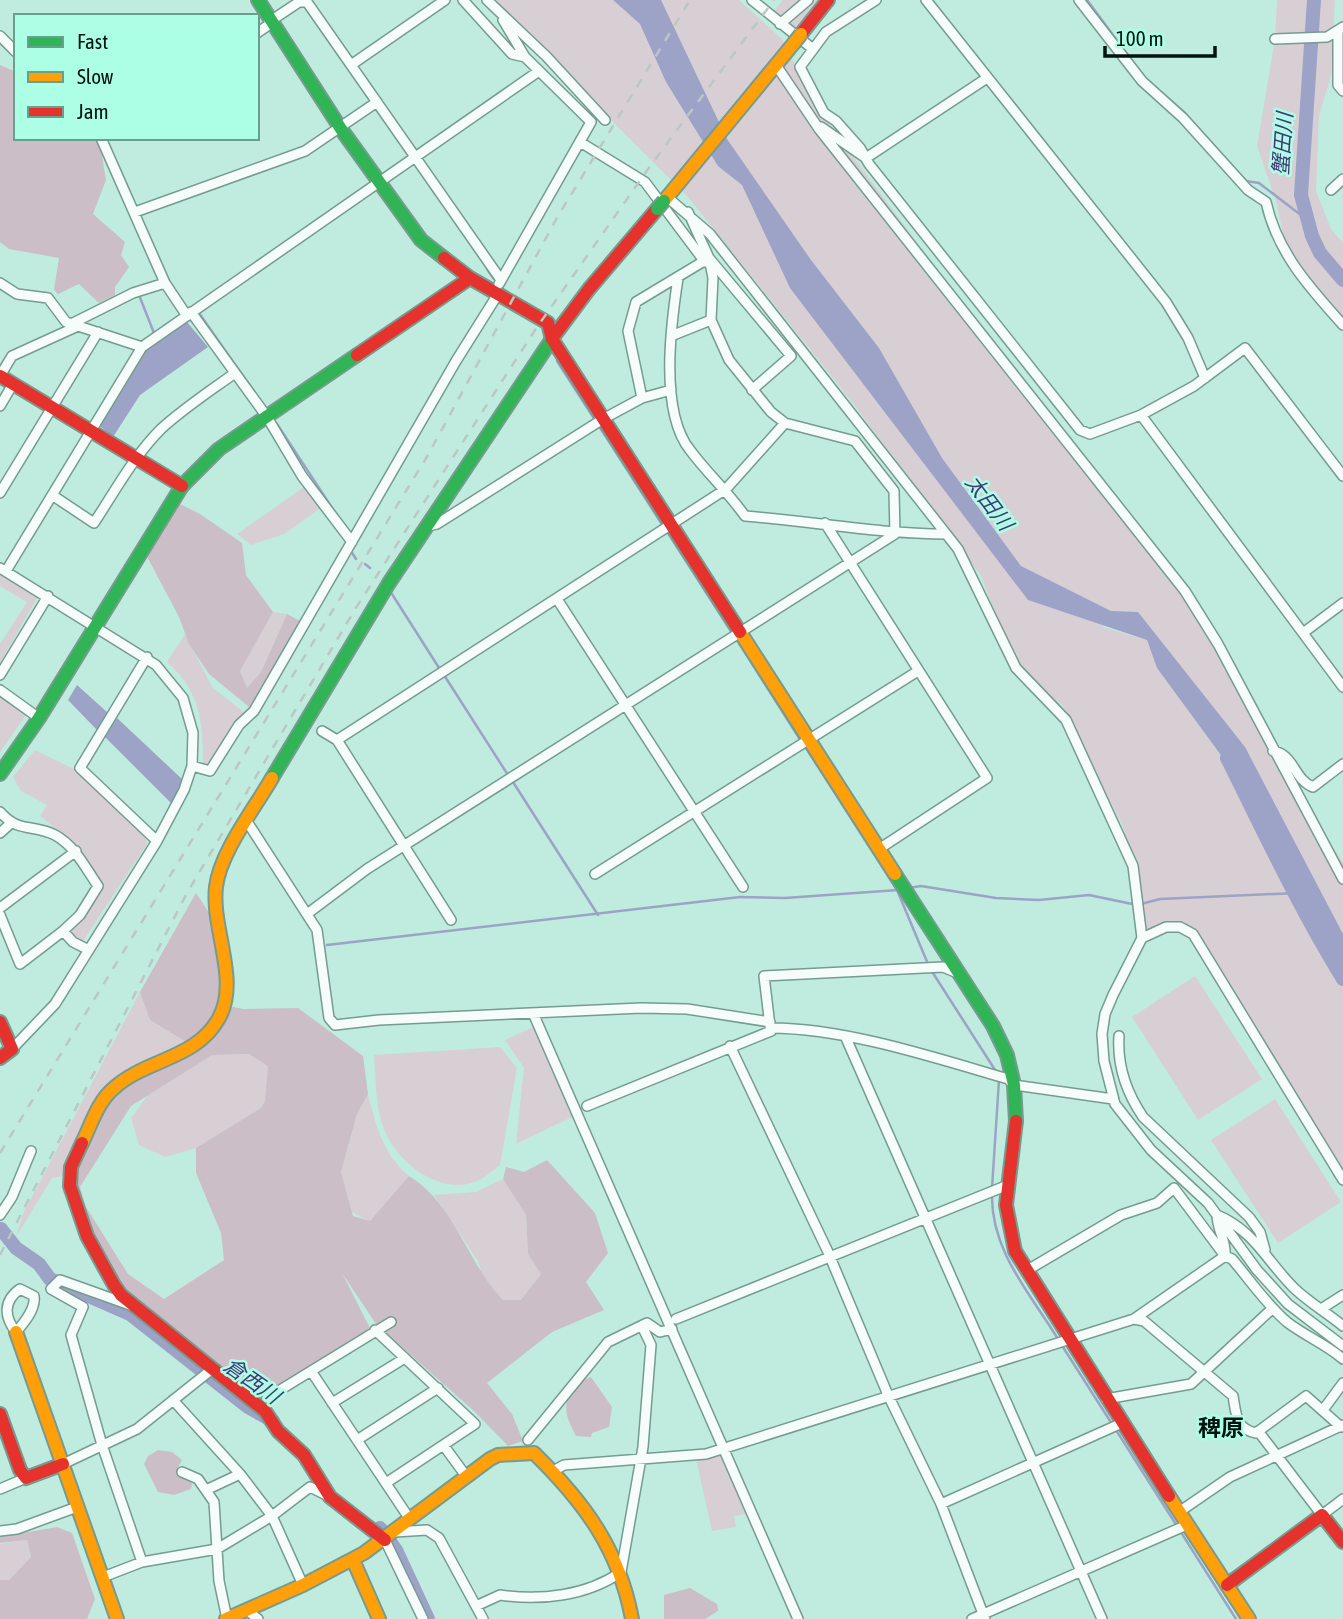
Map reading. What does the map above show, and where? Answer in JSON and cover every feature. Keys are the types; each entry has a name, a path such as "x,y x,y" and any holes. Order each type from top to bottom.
{"street":[{"path":"258,0 270,23 341,129 421,240 470,278 498,289 548,323 552,340 960,974 1001,1042 1014,1085 1016,1118 1006,1205 1009,1234 1026,1271 1067,1338 1249,1619"},
{"path":"351,65 445,0"},
{"path":"463,0 512,54 525,57"},
{"path":"487,0 605,120"},
{"path":"752,0 813,49"},
{"path":"780,24 808,0"},
{"path":"330,1497 304,1455 278,1431 269,1415 131,1305 110,1279 74,1203 69,1175 74,1159 108,1094 130,1077 206,1037 221,1016 225,989 214,887 222,864 246,820 340,661 552,340 589,289 828,0"},
{"path":"876,0 827,32 800,67 824,113 836,121 866,158 1080,430 1090,434 1141,415 1205,378 1242,349 1249,350 1343,476"},
{"path":"926,0 1166,302 1188,338 1205,378"},
{"path":"1079,0 1142,81 1183,118 1248,190 1266,202 1271,225 1284,252 1343,325"},
{"path":"259,31 295,1 307,2 416,157 498,289"},
{"path":"192,766 210,772 239,725 254,710 498,289 591,122 525,57 499,12"},
{"path":"1275,39 1327,37 1340,29"},
{"path":"1340,29 1338,85 1343,91"},
{"path":"0,36 14,50"},
{"path":"775,66 813,122 1169,568 1218,644 1343,879"},
{"path":"0,1058 55,1004 157,841 184,790 192,766 192,726 183,698 167,676 147,657 3,569 52,495 142,347 538,71"},
{"path":"866,158 987,78"},
{"path":"135,212 304,151 341,129 377,102"},
{"path":"813,122 866,158"},
{"path":"102,140 165,282 267,417 302,475 352,542"},
{"path":"580,142 645,182 707,260 791,356 752,390"},
{"path":"1331,190 1343,179"},
{"path":"666,198 688,212 710,234 946,534 958,550 983,596 1016,668 1057,707 1073,735 1133,866 1142,938 1105,1014 1104,1061 1113,1100 1132,1128 1189,1183 1217,1215 1257,1270 1288,1304 1343,1346"},
{"path":"688,212 713,278 711,320 729,360 771,412 785,422 855,440 894,491 895,534"},
{"path":"642,398 628,331 636,302 707,260"},
{"path":"0,774 39,718 182,486 219,449 470,278"},
{"path":"678,278 671,336 671,390 676,424 689,450 726,489 745,516 825,523 895,534 946,534"},
{"path":"165,282 133,293 12,356 0,376 182,486"},
{"path":"0,283 17,295 48,298 59,316 74,325 142,347"},
{"path":"548,323 570,318"},
{"path":"671,336 711,320"},
{"path":"0,493 98,332"},
{"path":"52,495 94,523 136,458 185,408 235,373"},
{"path":"0,406 13,384"},
{"path":"428,526 437,524 603,419 642,398 671,390"},
{"path":"1141,415 1343,687"},
{"path":"337,740 726,489 785,422"},
{"path":"825,523 988,778 879,849"},
{"path":"307,914 403,847 895,534"},
{"path":"0,675 48,596"},
{"path":"556,599 743,887"},
{"path":"1303,633 1343,603"},
{"path":"147,657 80,768 157,841"},
{"path":"595,874 810,742 918,671"},
{"path":"0,690 39,718"},
{"path":"322,731 337,740 451,920"},
{"path":"1273,751 1291,761 1301,779 1312,787 1343,764"},
{"path":"0,812 10,824 53,834 76,851 97,886 80,915 20,964 0,915"},
{"path":"246,820 321,940 329,1018 335,1025 379,1020 641,1008 687,1009 846,1038 932,1057 1008,1079 1014,1085 1113,1100"},
{"path":"0,833 10,824"},
{"path":"0,908 76,851"},
{"path":"1142,938 1166,927 1180,927 1193,934 1343,1181"},
{"path":"63,931 73,942 89,950"},
{"path":"587,1106 771,1031 764,976 943,967 960,974"},
{"path":"533,1013 798,1619"},
{"path":"0,1022 12,1048"},
{"path":"1119,1036 1118,1054 1132,1101 1143,1117 1249,1217 1260,1232 1265,1250"},
{"path":"846,1038 1102,1619"},
{"path":"730,1046 830,1257 888,1395 941,1504 984,1617"},
{"path":"0,1215 12,1197 31,1151"},
{"path":"676,1319 1008,1185"},
{"path":"1026,1271 1121,1214 1157,1203 1174,1188 1225,1256 1232,1259 1273,1308 1306,1336 1330,1348 1343,1359"},
{"path":"1217,1215 1229,1220 1265,1250 1296,1290 1343,1326"},
{"path":"553,1471 564,1465 683,1458 724,1448 1134,1319 1225,1256 1226,1247 1217,1228 1217,1215"},
{"path":"131,1305 60,1280 51,1289 83,1307 71,1335 102,1445 142,1562"},
{"path":"16,1332 25,1322 35,1301 34,1296 16,1290 3,1312 16,1332 117,1619"},
{"path":"1321,1309 1343,1294"},
{"path":"1106,1399 1191,1384 1273,1308"},
{"path":"1134,1319 1144,1321 1233,1396 1234,1415 1249,1432 1258,1431 1306,1395 1342,1426 1230,1477 1179,1512"},
{"path":"267,1398 391,1322"},
{"path":"528,1440 608,1342 646,1323 660,1332 672,1329"},
{"path":"0,1326 16,1332"},
{"path":"476,1606 500,1595 517,1600 568,1593 600,1585 621,1572 643,1447 651,1345 642,1326"},
{"path":"376,1330 475,1424 386,1483"},
{"path":"332,1403 405,1358"},
{"path":"0,1489 64,1464 137,1429 211,1370"},
{"path":"311,1371 409,1518"},
{"path":"1323,1410 1343,1382"},
{"path":"357,1440 438,1388"},
{"path":"173,1400 240,1474 272,1516 303,1585"},
{"path":"0,1414 20,1470 26,1478"},
{"path":"941,1504 1122,1423"},
{"path":"1258,1431 1343,1542"},
{"path":"444,1446 466,1476"},
{"path":"182,1472 198,1479 216,1509 217,1549 226,1619 253,1615 303,1585 353,1560 390,1536 409,1518 498,1455 534,1453 553,1471 588,1517 621,1572 632,1619"},
{"path":"206,1490 240,1474"},
{"path":"103,1577 142,1562 217,1549 272,1516 310,1487 390,1536 423,1619"},
{"path":"1227,1585 1343,1499"},
{"path":"0,1531 17,1529 77,1507"},
{"path":"972,1619 984,1617 1187,1525"},
{"path":"390,1536 427,1530 439,1538 482,1619"},
{"path":"353,1560 379,1619"}],"shaded area":[{"path":"491,0 739,0 782,39 819,111 1050,421 1205,622 1281,766 1343,863 1343,934 1296,849 1138,612 1102,627 1147,640 1157,668 1234,773 1343,982 1343,1181 1189,929 1141,930 1135,878 1123,827 1063,706 1016,668 981,576 852,402 688,197"},
{"path":"783,0 822,0 796,33 772,13"},
{"path":"1277,0 1335,0 1331,76 1319,116 1316,191 1331,229 1343,243 1343,320 1286,249 1276,201 1257,146 1275,39"},
{"path":"0,65 14,71 14,140 99,140 106,180 93,214 125,242 121,255 129,267 115,287 115,295 99,303 79,284 58,294 54,290 59,258 9,249 0,242"},
{"path":"304,487 321,508 284,534 251,545 237,534"},
{"path":"172,500 200,514 242,543 246,575 273,612 240,671 247,688 261,672 287,614 306,624 254,711 209,674 189,644 179,617 142,547"},
{"path":"0,574 38,596 0,663 0,644 27,602 0,586"},
{"path":"273,612 287,614 261,672 247,688 240,671"},
{"path":"185,634 212,687 246,714 208,765 203,766 198,709 187,685 167,662"},
{"path":"0,696 26,715 0,752"},
{"path":"35,750 78,771 145,837 147,844 83,941 73,938 68,930 82,919 102,887 78,847 40,816 47,805 21,791 13,777"},
{"path":"196,893 216,923 225,1005 243,1009 298,1008 363,1056 368,1094 357,1114 341,1172 353,1216 370,1221 409,1176 438,1202 503,1300 521,1300 541,1274 528,1254 526,1215 503,1179 506,1167 524,1172 547,1160 595,1213 608,1253 586,1282 604,1310 552,1332 487,1383 512,1414 523,1441 508,1446 475,1412 376,1324 342,1273 372,1332 262,1403 158,1327 110,1277 69,1179 117,1085 191,1045 150,1020 140,992","holes":["249,1054 268,1066 265,1101 261,1108 196,1148 196,1173 221,1233 224,1260 164,1299 128,1274 86,1207 80,1187 131,1106 212,1055"]},
{"path":"1195,976 1262,1079 1198,1120 1132,1017"},
{"path":"140,992 150,1020 192,1046 155,1064 69,1175 52,1178 16,1237 24,1212"},
{"path":"533,1027 572,1117 516,1144 524,1068 505,1040"},
{"path":"500,1047 517,1068 500,1165 480,1180 464,1185 451,1185 425,1175 403,1158 383,1127 377,1096 374,1055"},
{"path":"249,1054 269,1066 265,1101 261,1108 196,1148 165,1157 139,1145 131,1118 150,1092 212,1055"},
{"path":"368,1094 387,1149 409,1176 370,1222 352,1212 341,1172 357,1114"},
{"path":"1275,1099 1341,1202 1278,1243 1211,1140"},
{"path":"503,1179 526,1215 528,1254 541,1274 522,1300 503,1300 484,1281 478,1261 434,1195 476,1192"},
{"path":"591,1377 612,1407 609,1427 592,1433 591,1437 576,1436 567,1415 568,1397 576,1382"},
{"path":"158,1450 172,1452 182,1460 177,1469 192,1484 191,1489 174,1495 158,1492 144,1464 148,1456"},
{"path":"719,1450 752,1513 734,1516 736,1527 712,1531 695,1455"},
{"path":"57,1527 72,1533 95,1599 87,1619 0,1619 0,1580 9,1580 31,1557 27,1540 0,1543 0,1537"},
{"path":"27,1540 31,1557 9,1580 0,1580 0,1544"},
{"path":"690,1588 717,1604 718,1611 705,1619 664,1619 664,1595"}],"water":[{"path":"613,0 661,0 727,139 811,260 879,348 942,458 1021,566 1111,611 1138,612 1245,747 1343,934 1343,982 1234,773 1157,668 1147,640 1028,600 790,288 742,185 718,166 666,82 640,24"},
{"path":"187,322 208,347 140,395 113,437 100,426 146,349"},
{"path":"77,685 108,713 97,730 68,700"},
{"path":"117,718 183,780 172,804 105,737"}],"waterway":[{"path":"932,0 990,74"},
{"path":"1087,0 1139,70"},
{"name":"蟹田川","path":"1314,0 1301,195 1312,236 1320,253 1343,280"},
{"path":"1164,95 1184,112 1246,181 1259,183 1306,219"},
{"path":"1012,101 1064,167"},
{"path":"427,181 434,192"},
{"path":"436,194 483,262"},
{"path":"1143,266 1154,280"},
{"path":"487,269 494,279"},
{"path":"139,295 154,333"},
{"path":"199,313 254,392"},
{"path":"557,361 595,420"},
{"path":"277,424 344,526"},
{"path":"599,426 663,526"},
{"path":"668,533 732,633"},
{"path":"351,551 356,559"},
{"path":"365,564 370,568"},
{"path":"392,594 441,671"},
{"path":"737,640 801,741"},
{"path":"444,675 508,775"},
{"path":"806,748 897,890 928,964"},
{"name":"太田川","path":"1227,758 1297,897 1343,979"},
{"path":"513,782 598,915"},
{"path":"908,888 921,886 996,898 1039,900 1089,895 1137,905 1160,899 1297,893"},
{"path":"327,945 740,897 785,898 898,890"},
{"path":"931,970 997,1073"},
{"path":"992,1188 999,1080"},
{"path":"992,1195 993,1215 1005,1253 1058,1339"},
{"name":"倉西川","path":"1,1229 16,1248 39,1264 50,1279 130,1314 248,1407 273,1421"},
{"path":"1061,1344 1112,1424"},
{"path":"1116,1430 1236,1619"},
{"name":"倉西川","path":"380,1528 396,1550 428,1619"}],"railway":[{"path":"0,1153 428,455 558,216 690,0"},
{"path":"0,1255 187,893 354,611 535,330 653,162 774,0"}],"traffic: fast":[{"path":"258,0 341,129 421,240 444,258"},
{"path":"657,209 664,201"},
{"path":"272,778 389,583 554,336"},
{"path":"0,774 39,718 182,486 219,449 357,355"},
{"path":"895,874 993,1026 1007,1055 1014,1085 1016,1121"}],"traffic: slow":[{"path":"794,43 801,34"},
{"path":"664,201 794,43"},
{"path":"740,632 895,874"},
{"path":"82,1143 108,1093 127,1078 185,1051 209,1032 219,1018 227,987 217,919 216,887 219,873 231,845 272,778"},
{"path":"16,1332 117,1619"},
{"path":"226,1619 303,1585 364,1553 490,1459 498,1455 534,1453 569,1490 597,1528 618,1570 632,1619"},
{"path":"1169,1496 1249,1619"},
{"path":"353,1560 379,1619"}],"traffic: jam":[{"path":"801,34 828,0"},
{"path":"554,336 589,289 657,209"},
{"path":"444,258 470,278 548,323 552,339 740,632"},
{"path":"357,355 470,278"},
{"path":"0,376 182,486"},
{"path":"0,1022 12,1049 0,1058"},
{"path":"1016,1121 1006,1205 1015,1251 1169,1496"},
{"path":"82,1143 71,1167 70,1186 87,1236 121,1295 265,1411 278,1431 304,1455 330,1497 385,1540"},
{"path":"0,1414 20,1470 26,1478 63,1464"},
{"path":"1227,1585 1322,1515 1343,1542"}],"district":[{"name":"稗原","path":"1221,1428"}]}
